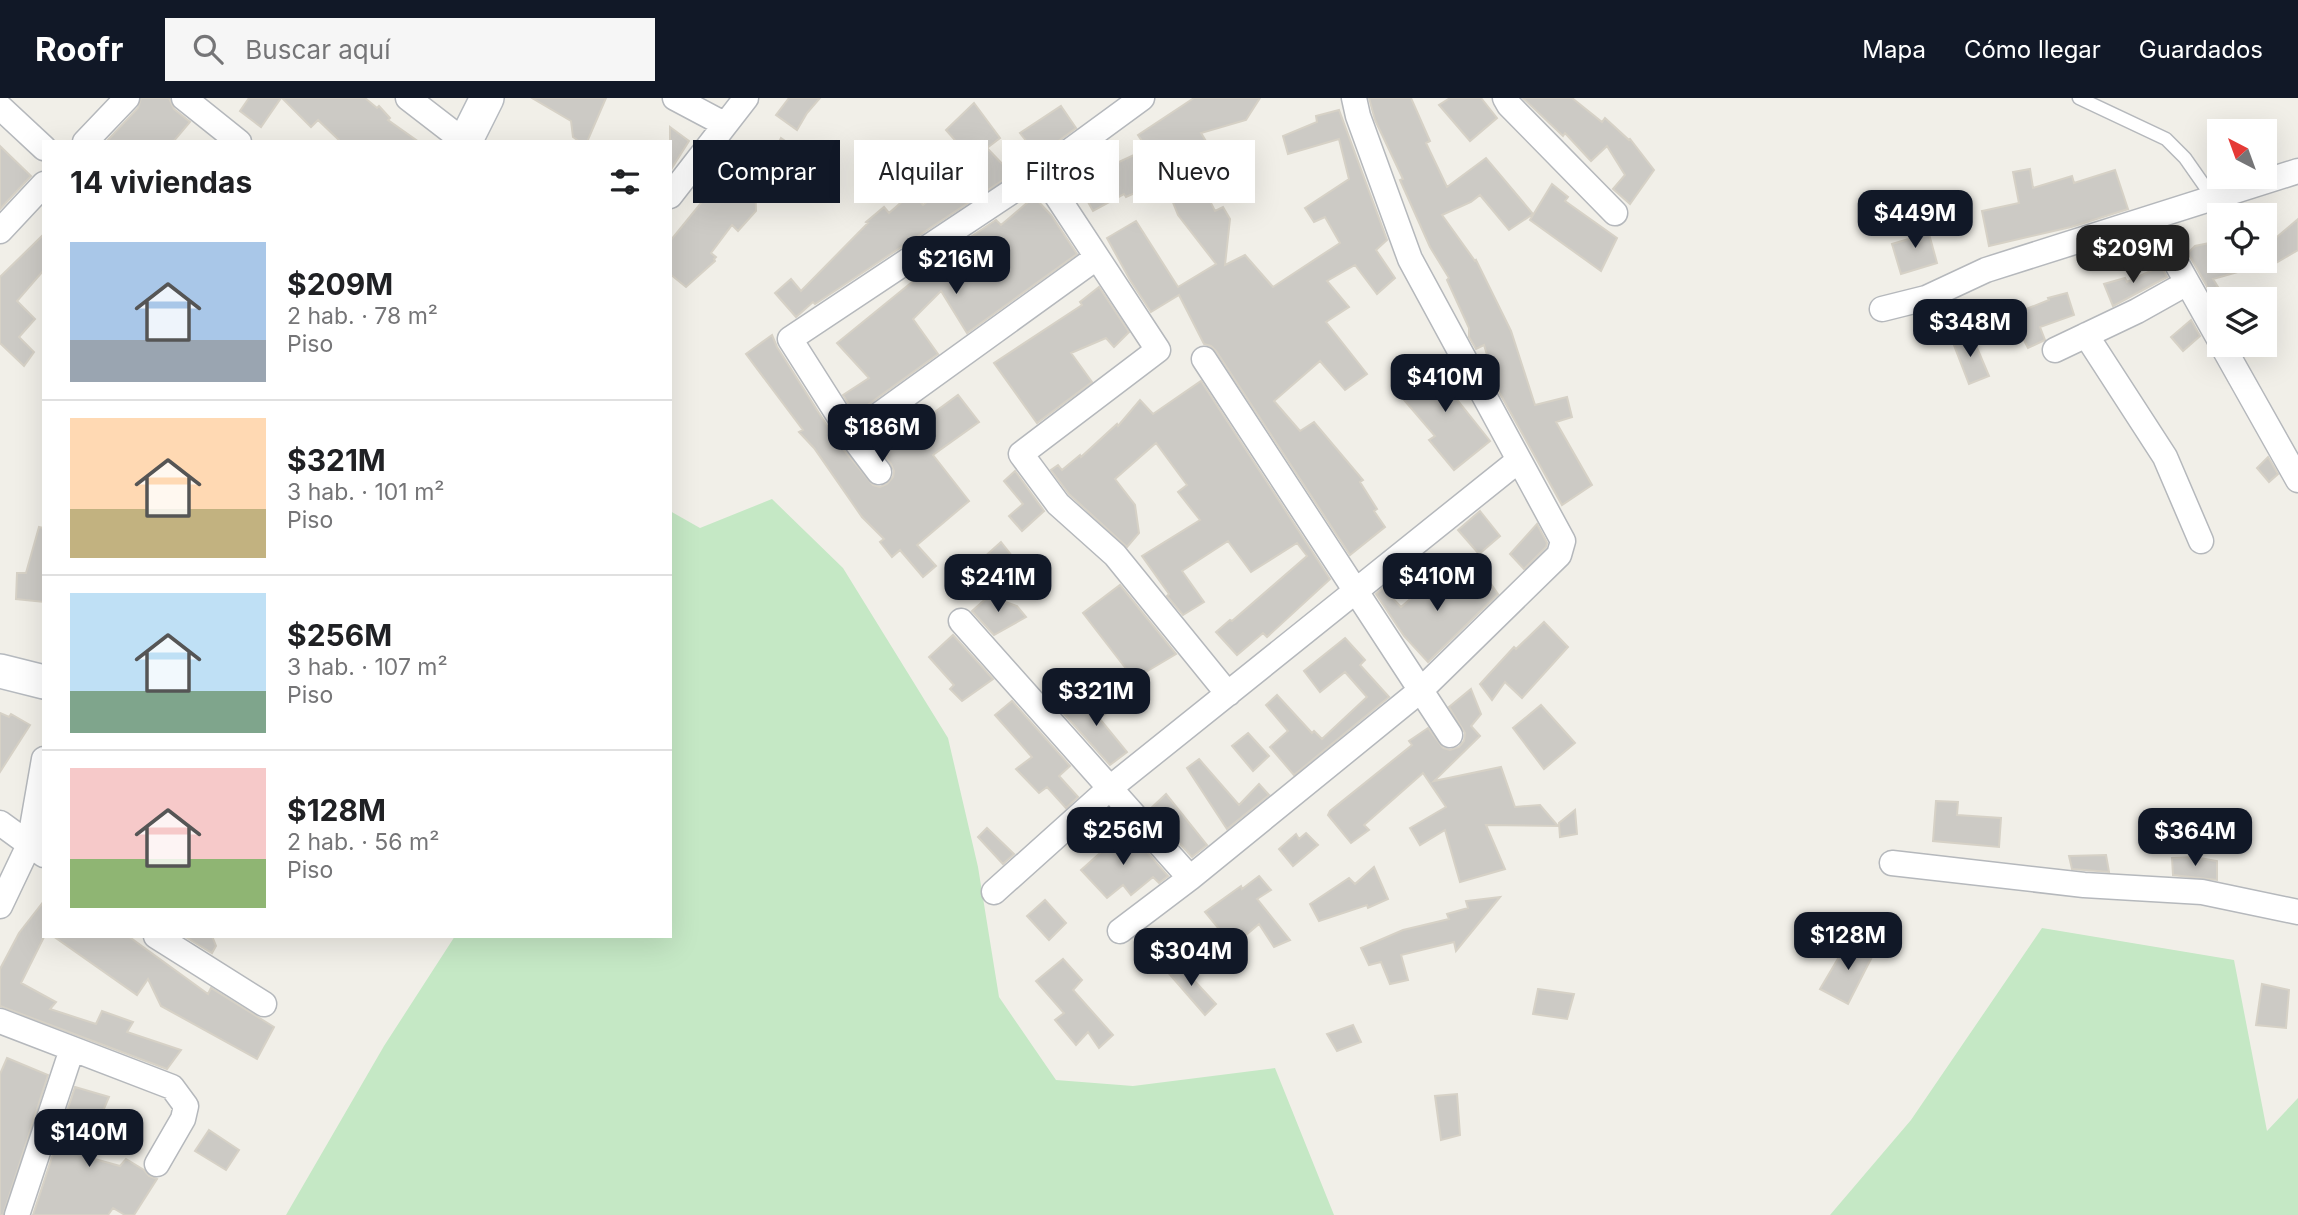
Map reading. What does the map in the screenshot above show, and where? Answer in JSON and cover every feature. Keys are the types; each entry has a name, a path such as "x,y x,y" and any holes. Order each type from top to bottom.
{"main road":[{"path":"466,140 487,98"},
{"path":"0,671 42,682"}],"street":[{"path":"87,140 127,98"},
{"path":"184,98 236,140"},
{"path":"408,98 462,140"},
{"path":"674,98 724,124"},
{"path":"672,193 746,98"},
{"path":"1085,140 1142,98"},
{"path":"1120,932 1421,690 1559,555 1563,548 1563,541 1410,259 1358,116 1354,98"},
{"path":"1505,98 1615,213"},
{"path":"0,107 42,146"},
{"path":"1882,309 1926,298 1986,270 2298,171"},
{"path":"0,231 42,186"},
{"path":"879,472 851,435 789,338 1002,198"},
{"path":"1061,203 1157,350 1021,454 1058,504 1115,555 1228,694"},
{"path":"2151,218 2207,318"},
{"path":"851,435 1096,258"},
{"path":"2056,350 2137,311 2187,283"},
{"path":"2086,335 2165,457 2200,541"},
{"path":"2229,357 2298,480"},
{"path":"1204,359 1450,735"},
{"path":"994,892 1110,788 1519,460"},
{"path":"961,621 1190,878"},
{"path":"0,906 36,850 42,782"},
{"path":"0,823 36,850"},
{"path":"1892,863 2084,885 2202,892 2298,912"},
{"path":"159,938 264,1004"},
{"path":"0,1021 172,1087 186,1106 183,1119 157,1164"},
{"path":"17,1215 72,1049"}],"lane":[{"path":"2079,98 2166,139 2185,158 2213,198"}],"green space":[{"path":"772,499 843,568 948,738 978,867 999,997 1056,1080 1133,1086 1275,1068 1334,1215 286,1215 384,1046 454,938 672,938 672,512 700,528"},
{"path":"2042,928 2234,960 2267,1131 2298,1098 2298,1215 1830,1215 1911,1120"}],"building":[{"path":"141,98 169,98 174,109 190,122 175,140 108,140 138,108"},
{"path":"249,98 281,98 261,127 240,111"},
{"path":"282,98 365,98 377,108 379,106 390,118 388,120 416,140 339,140 318,120 311,127"},
{"path":"532,98 606,98 588,140 577,140 573,137 571,121"},
{"path":"789,98 820,98 797,130 776,115"},
{"path":"1194,98 1260,98 1246,120 1201,133 1205,140 1141,140 1138,135"},
{"path":"1369,98 1411,98 1430,141 1426,143 1447,187 1486,158 1533,214 1509,230 1480,195 1442,215 1476,260 1511,331 1535,405 1567,397 1572,417 1556,422 1592,485 1562,505 1498,390 1484,345 1476,349 1469,337 1469,328 1447,280 1449,278 1430,247 1400,180 1403,179 1375,120"},
{"path":"1450,98 1481,98 1497,118 1470,141 1439,105"},
{"path":"1523,98 1572,98 1602,122 1605,118 1630,139 1654,170 1630,204 1613,189 1625,175 1607,146 1591,161 1565,133 1563,136"},
{"path":"974,103 1000,138 988,147 988,140 955,140 946,130"},
{"path":"1061,106 1076,128 1060,140 1025,140 1020,133"},
{"path":"1339,110 1387,240 1376,250 1395,278 1377,294 1355,265 1327,281 1349,307 1326,322 1367,374 1345,390 1320,361 1274,401 1300,431 1314,422 1363,480 1360,482 1385,527 1350,555 1216,351 1204,344 1179,295 1151,312 1107,238 1136,221 1178,287 1216,264 1178,215 1173,203 1211,203 1215,211 1223,207 1230,219 1225,265 1245,255 1273,287 1340,243 1325,217 1314,222 1305,208 1349,179 1339,139 1288,154 1283,136 1317,122 1316,116"},
{"path":"670,127 689,141 672,168 672,140"},
{"path":"0,146 31,176 0,209"},
{"path":"988,149 1002,164 1002,181 988,190"},
{"path":"1133,155 1133,194 1126,197 1124,194 1119,197 1119,162"},
{"path":"2030,169 2033,188 2072,176 2074,183 2115,170 2128,209 2071,227 1989,246 1982,211 2019,203 2013,172"},
{"path":"1552,184 1568,197 1565,201 1617,238 1601,271 1530,220"},
{"path":"701,203 756,203 756,211 738,231 732,225 711,253 716,257 715,261 686,287 672,276 672,239"},
{"path":"900,203 968,203 815,304 813,302 796,317 775,293 791,279 801,291 868,223 866,222 884,207 889,213"},
{"path":"1027,203 1040,203 1077,254 967,333 941,291 913,319 938,354 855,414 843,395 869,378 837,343 933,265 932,263 996,220 1001,225"},
{"path":"1089,203 1108,203 1093,211"},
{"path":"2298,219 2298,250 2277,262 2277,237"},
{"path":"1926,223 1937,263 1901,274 1892,244 1912,238 1909,228"},
{"path":"42,236 42,272 17,301 35,319 19,337 34,352 24,366 0,343 0,277"},
{"path":"2207,244 2207,273 2234,273 2213,279 2218,287 2207,287 2188,253 2195,246"},
{"path":"2161,266 2167,277 2113,306 2104,284 2125,278 2127,282"},
{"path":"1099,287 1129,332 1114,347 1106,338 1071,353 1092,382 1037,423 994,363 1082,305 1080,302"},
{"path":"2067,293 2074,315 2040,327 2045,340 2028,348 2011,315 2049,300 2048,298"},
{"path":"2191,320 2200,336 2183,351 2171,337"},
{"path":"772,335 838,443 873,485 880,487 893,477 894,471 882,451 958,395 979,422 933,455 969,501 917,545 936,566 923,577 900,550 892,557 880,542 884,539 862,517 814,448 799,432 803,430 746,354"},
{"path":"1972,336 1989,376 1969,384 1952,340"},
{"path":"1446,356 1460,383 1451,392 1490,441 1454,470 1429,440 1435,436 1398,393"},
{"path":"1201,381 1330,579 1267,637 1263,633 1237,655 1216,632 1307,556 1297,543 1251,572 1228,541 1182,571 1204,602 1183,615 1167,596 1169,594 1142,556 1200,520 1178,492 1187,485 1156,443 1115,479 1135,505 1139,533 1127,547 1069,494 1051,470 1058,465 1062,470 1080,455 1081,457 1117,424 1118,426 1140,400 1153,414"},
{"path":"2268,457 2278,474 2269,482 2257,468"},
{"path":"1015,471 1044,511 1022,531 1009,516 1023,504 1004,481"},
{"path":"1480,511 1500,536 1479,554 1458,530"},
{"path":"1537,524 1547,543 1546,547 1524,569 1510,554"},
{"path":"39,527 42,528 42,602 16,599 17,573 26,573"},
{"path":"1001,542 1012,556 985,583 972,568"},
{"path":"1446,568 1471,598 1489,581 1498,594 1428,662 1404,636 1376,594 1383,588 1401,607"},
{"path":"1120,585 1176,654 1134,679 1083,613"},
{"path":"989,596 1017,606 1026,617 994,635 972,611"},
{"path":"1544,622 1568,647 1522,698 1505,682 1492,700 1480,684 1514,647 1516,649"},
{"path":"953,635 993,679 962,701 950,689 954,685 929,657"},
{"path":"1345,638 1365,660 1360,665 1389,697 1294,775 1270,747 1288,731 1266,705 1277,695 1312,733 1314,731 1322,739 1367,697 1345,672 1320,692 1304,671"},
{"path":"1471,689 1481,714 1471,726 1480,736 1434,781 1501,767 1515,807 1540,805 1558,826 1486,825 1505,869 1460,882 1445,830 1420,845 1410,828 1446,807 1423,773 1364,825 1369,830 1351,843 1328,815 1330,811 1412,745 1409,741 1428,728 1443,748 1450,750 1459,747 1464,741 1465,733 1449,707"},
{"path":"1094,693 1110,711 1099,718 1127,752 1110,765 1064,714"},
{"path":"1012,701 1070,766 1059,776 1078,797 1066,808 1047,787 1039,793 1016,769 1032,757 995,715"},
{"path":"1541,705 1575,743 1544,769 1513,728"},
{"path":"0,713 9,717 11,714 30,725 0,772"},
{"path":"1248,733 1269,756 1253,771 1232,746"},
{"path":"1199,759 1239,805 1259,784 1269,795 1227,829 1187,768"},
{"path":"1166,794 1207,845 1192,857 1149,810"},
{"path":"1936,801 1958,802 1957,815 2001,818 1999,847 1933,841"},
{"path":"1575,810 1577,834 1560,837 1559,823"},
{"path":"987,828 1014,854 1003,864 978,837"},
{"path":"1127,829 1168,876 1159,883 1153,877 1131,895 1123,885 1107,898 1081,870"},
{"path":"1306,833 1318,845 1293,866 1279,849 1296,834 1299,839"},
{"path":"2106,855 2109,872 2072,869 2069,856"},
{"path":"2194,857 2217,861 2217,880 2173,875 2172,858"},
{"path":"1374,867 1388,899 1368,908 1367,905 1319,921 1310,904 1349,878 1355,884"},
{"path":"1259,876 1271,890 1257,899 1290,940 1274,947 1259,924 1233,946 1205,912"},
{"path":"1500,897 1456,951 1454,942 1401,955 1408,980 1390,984 1381,962 1369,965 1361,948 1403,930 1449,919 1447,914 1468,908 1466,901"},
{"path":"1045,900 1066,923 1049,940 1027,916"},
{"path":"42,904 44,938 21,983 56,1002 50,1009 96,1024 102,1011 133,1022 127,1032 181,1050 167,1069 0,1006 0,969 19,933"},
{"path":"56,938 131,938 208,994 211,988 274,1027 257,1059 161,1006 148,979 137,995"},
{"path":"187,938 213,938 216,946 212,953"},
{"path":"1849,940 1875,951 1848,1004 1820,989"},
{"path":"1063,959 1082,980 1073,990 1113,1035 1099,1048 1088,1032 1076,1045 1055,1020 1064,1013 1036,981"},
{"path":"1176,961 1216,1004 1205,1015 1166,970"},
{"path":"2262,984 2289,990 2286,1028 2256,1025"},
{"path":"1538,989 1574,994 1567,1019 1533,1014"},
{"path":"1353,1025 1361,1042 1337,1051 1327,1034"},
{"path":"7,1058 48,1075 3,1215 0,1215 0,1074"},
{"path":"75,1087 109,1097 84,1156 120,1166 126,1159 157,1179 134,1215 125,1215 113,1208 108,1215 33,1215"},
{"path":"1457,1094 1460,1135 1441,1140 1435,1096"},
{"path":"209,1130 239,1150 226,1170 195,1151"}]}
